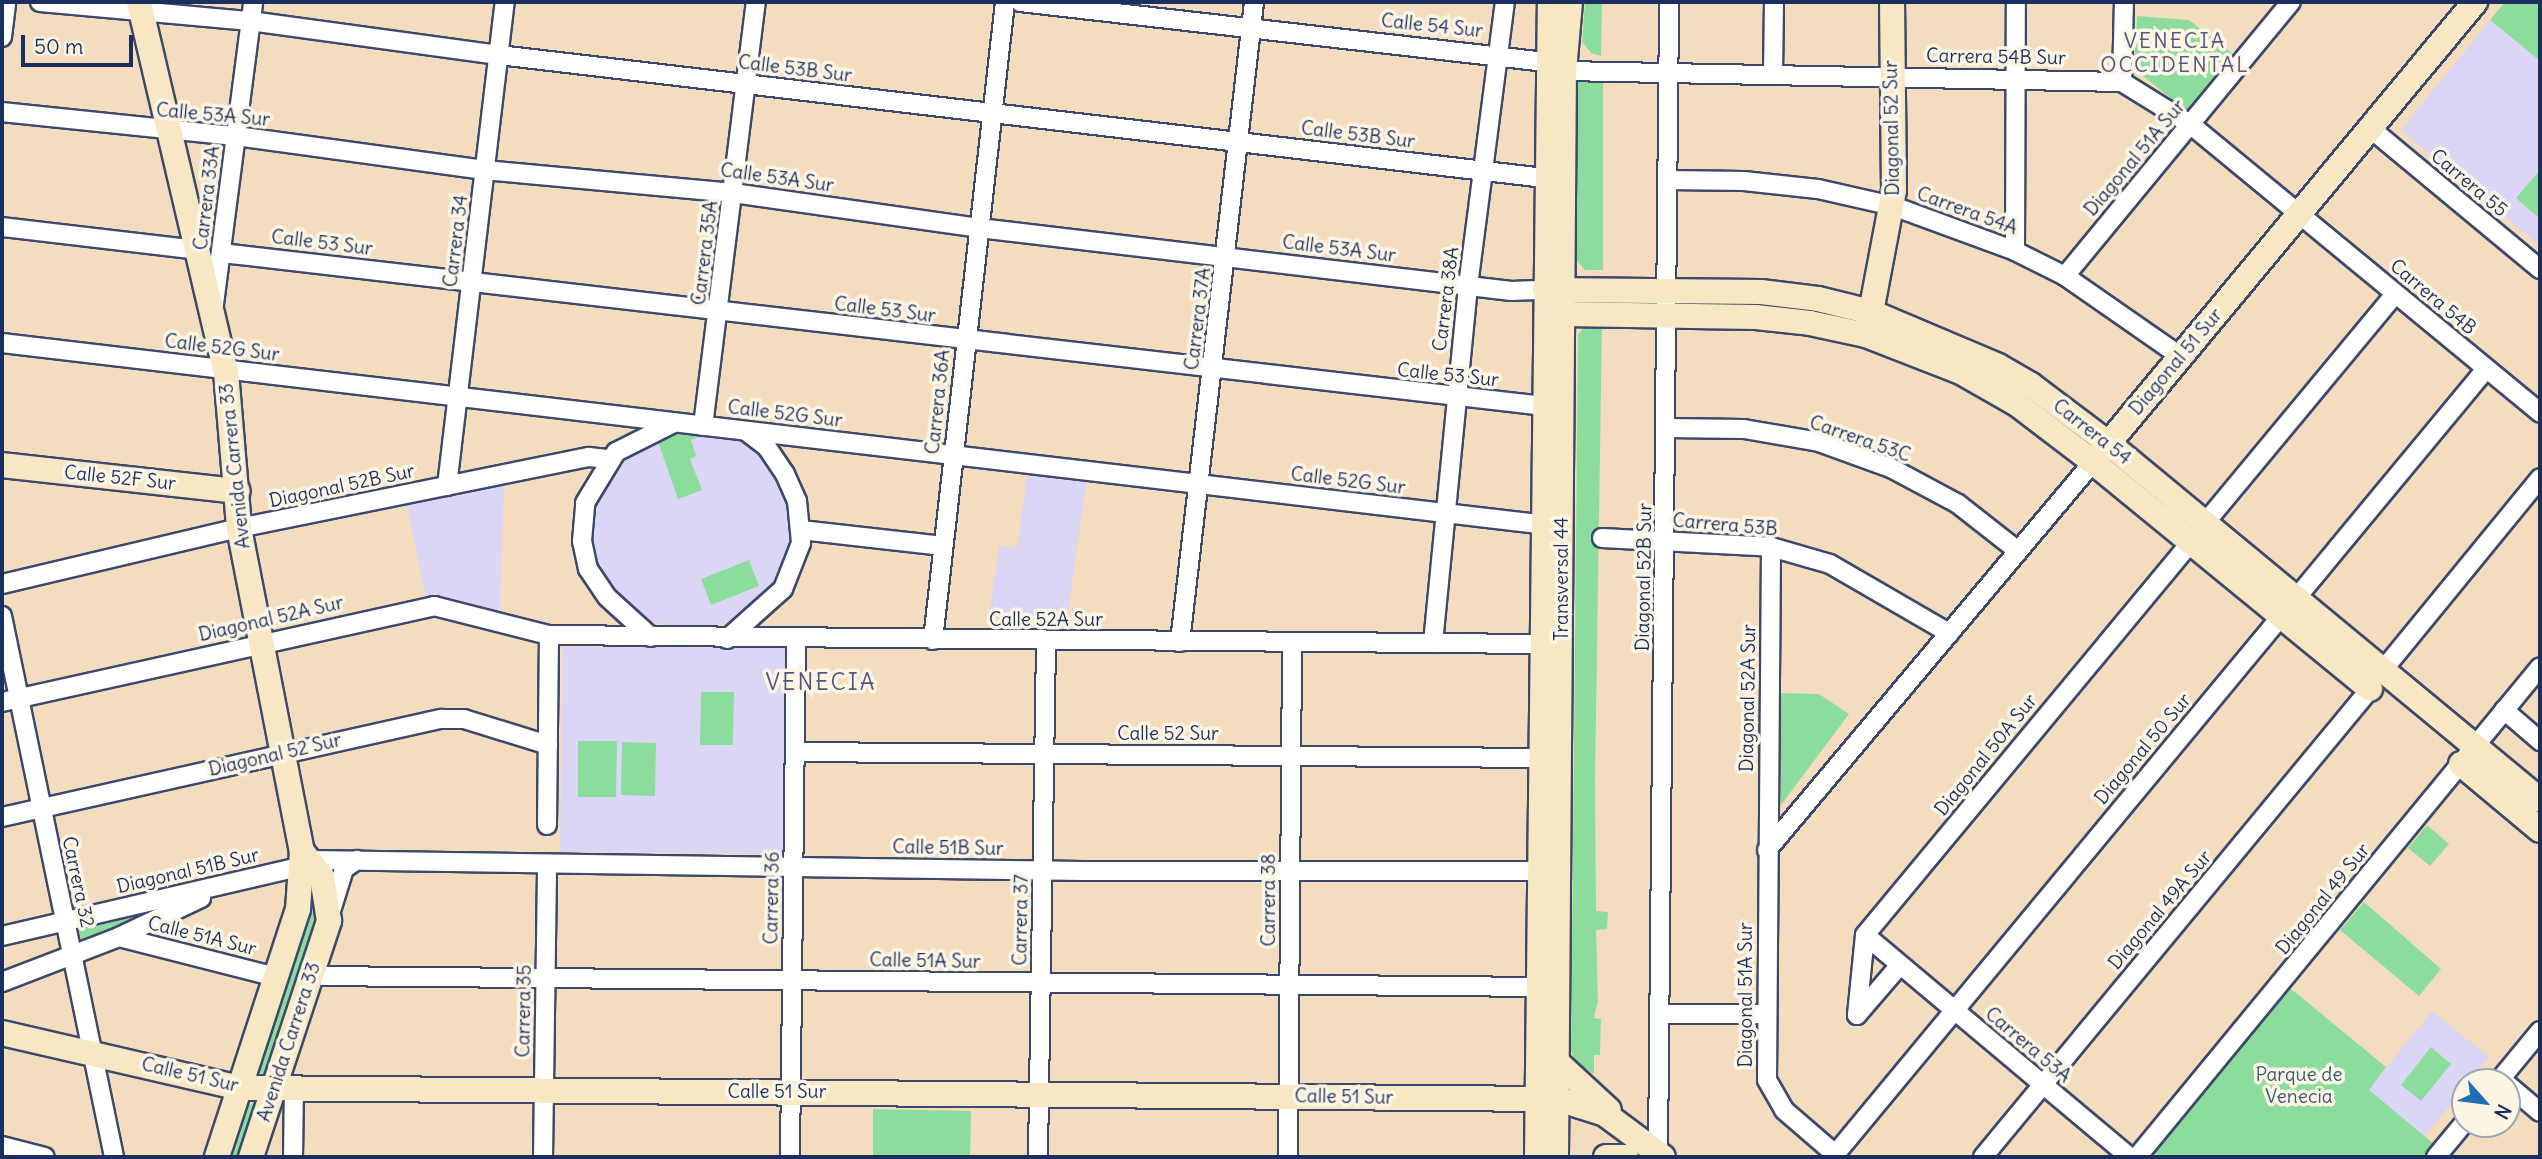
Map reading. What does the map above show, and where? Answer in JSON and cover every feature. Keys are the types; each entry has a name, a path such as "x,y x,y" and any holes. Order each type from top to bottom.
{"street":[{"path":"2,37 6,2"},
{"name":"Calle 53B Sur","path":"40,2 140,7 499,55 1545,178"},
{"name":"Carrera 33A","path":"209,252 236,136 253,2"},
{"name":"Carrera 34","path":"447,486 505,2"},
{"name":"Carrera 35A","path":"703,425 756,2"},
{"name":"Carrera 36A","path":"933,640 1004,2"},
{"name":"Calle 54 Sur","path":"1020,2 1124,8 1251,29 1500,55 1555,66"},
{"name":"Carrera 37A","path":"1180,642 1254,2"},
{"name":"Carrera 38A","path":"1433,643 1443,513 1468,286 1505,2"},
{"name":"Transversal 44","path":"1537,1157 1558,1063 1553,526 1555,66 1550,2"},
{"name":"Transversal 44","path":"1556,1157 1538,987 1542,644 1553,526 1544,406 1555,299 1545,178 1555,66 1570,2"},
{"name":"Diagonal 52B Sur","path":"1661,1155 1669,2"},
{"path":"1773,74 1774,2"},
{"name":"Diagonal 52 Sur","path":"1869,324 1893,205 1892,2"},
{"path":"2015,251 2016,2"},
{"path":"2122,82 2124,2"},
{"name":"Diagonal 51A Sur","path":"2065,276 2291,2"},
{"name":"Diagonal 51 Sur","path":"1767,850 2475,2"},
{"name":"Avenida Carrera 33","path":"140,7 169,132 209,252 213,316 224,369 238,491 239,528 305,859 298,909 217,1157"},
{"name":"Carrera 54B Sur","path":"1555,66 1669,72 2016,77 2122,82 2190,124 2299,214"},
{"name":"Calle 53A Sur","path":"2,112 169,132 236,136 485,170 733,193 979,228 1468,286 1555,299"},
{"name":"Carrera 55","path":"2370,128 2540,269"},
{"name":"Carrera 54A","path":"1669,180 1744,181 1818,189 1893,205 2015,251 2065,276 2180,356"},
{"name":"Carrera 54B","path":"2299,214 2540,413"},
{"name":"Calle 53 Sur","path":"2,227 1544,406"},
{"name":"Diagonal 50A Sur","path":"1865,935 2395,294"},
{"name":"Carrera 54","path":"1555,299 1669,302 1756,317 1869,324 1989,387 2101,453 2468,755 2540,830"},
{"name":"Calle 52G Sur","path":"2,343 1553,526"},
{"name":"Diagonal 50 Sur","path":"1834,1156 2486,369"},
{"path":"651,637 607,597 586,560 582,541 585,503 609,459 638,437 677,422"},
{"name":"Carrera 53C","path":"1667,428 1744,429 1819,442 1891,468 1958,504 2018,551"},
{"path":"727,639 783,589 795,566 801,530 797,501 785,474 766,447 746,431"},
{"name":"Diagonal 52B Sur","path":"2,584 239,528 589,457 609,459"},
{"name":"Calle 52F Sur","path":"5,466 238,491"},
{"name":"Diagonal 49A Sur","path":"1983,1157 2540,478"},
{"path":"801,530 943,546"},
{"name":"Carrera 53B","path":"1602,538 1771,547 1830,564 1885,592 1949,633"},
{"name":"Diagonal 52A Sur","path":"1767,850 1771,547"},
{"name":"Diagonal 52A Sur","path":"10,700 261,642 434,606 549,635"},
{"name":"Carrera 32","path":"2,616 10,700 40,807 114,1157"},
{"path":"547,825 549,635"},
{"name":"Calle 52A Sur","path":"549,635 727,639 1542,644"},
{"name":"Carrera 36","path":"790,1157 796,639"},
{"name":"Carrera 37","path":"1038,1157 1046,641"},
{"name":"Carrera 38","path":"1288,1157 1292,642"},
{"name":"Diagonal 49 Sur","path":"2137,1157 2540,667"},
{"path":"2504,710 2540,741"},
{"name":"Diagonal 52 Sur","path":"2,817 454,718 548,746"},
{"name":"Calle 52 Sur","path":"794,752 1541,758"},
{"name":"Carrera 54","path":"2468,755 2540,800"},
{"name":"Diagonal 51A Sur","path":"1767,850 1765,1014 1772,1091 1784,1110 1834,1156"},
{"name":"Avenida Carrera 33","path":"251,1157 284,1088 310,976 328,921 326,888 305,859"},
{"name":"Calle 51B Sur","path":"305,859 793,868 1539,871"},
{"name":"Diagonal 51B Sur","path":"2,936 219,887 305,859"},
{"path":"328,921 344,869 357,860"},
{"name":"Carrera 35","path":"544,1157 547,865"},
{"path":"2,982 119,937 219,887"},
{"path":"1865,935 1857,1015 1900,965"},
{"name":"Carrera 53A","path":"1865,935 2130,1157"},
{"name":"Calle 51A Sur","path":"119,937 276,977"},
{"name":"Calle 51A Sur","path":"310,976 1538,987"},
{"path":"1660,1014 1765,1014"},
{"path":"2512,1068 2540,1031"},
{"name":"Calle 51 Sur","path":"2,1032 240,1088 1548,1099 1591,1107 1630,1129"},
{"path":"1558,1063 1661,1155"},
{"path":"284,1088 293,1157"},
{"path":"2521,1097 2540,1112"},
{"path":"2436,1157 2452,1138"},
{"path":"2,1146 45,1157"},
{"path":"1606,1157 1626,1157"}],"shaded area":[{"path":"2490,20 2540,61 2540,246 2401,130"},
{"path":"692,429 730,437 747,446 762,459 775,474 784,491 792,529 784,567 775,584 762,599 747,612 730,621 692,629 654,621 637,612 622,599 609,584 600,567 592,529 600,491 609,474 622,459 637,446 654,437"},
{"path":"1028,469 1087,477 1066,627 989,617 999,546 1017,548"},
{"path":"504,481 500,613 425,595 406,499"},
{"path":"563,647 788,648 785,854 560,852"},
{"path":"2432,1011 2489,1057 2480,1068 2451,1068 2451,1104 2425,1136 2368,1090"}],"green space":[{"path":"1585,2 1602,2 1601,56 1591,53 1582,42"},
{"path":"2505,2 2540,2 2540,61 2490,20"},
{"path":"2137,16 2189,20 2232,53 2187,111 2134,69"},
{"path":"1576,77 1603,78 1603,270 1585,270 1577,261"},
{"path":"2540,170 2540,219 2516,198"},
{"path":"1588,323 1602,323 1595,781 1596,911 1608,912 1607,929 1596,930 1598,1001 1594,1018 1601,1019 1600,1055 1594,1055 1594,1074 1576,1062 1571,1051 1578,334"},
{"path":"677,427 701,431 702,436 691,440 696,456 690,459 702,490 678,499 655,433"},
{"path":"749,560 759,586 711,605 701,579"},
{"path":"701,692 734,692 733,745 700,745"},
{"path":"1780,693 1819,694 1849,714 1781,805"},
{"path":"578,741 617,741 616,797 578,797"},
{"path":"622,742 656,743 655,796 621,795"},
{"path":"2427,825 2449,844 2430,866 2408,848"},
{"path":"200,897 82,945 78,925"},
{"path":"2364,902 2441,969 2419,996 2340,930"},
{"path":"317,906 321,909 269,1076 255,1071 310,908"},
{"name":"Parque de Venecia","path":"2290,988 2386,1067 2369,1090 2434,1144 2423,1157 2160,1157 2154,1152"},
{"path":"2431,1047 2451,1064 2421,1101 2401,1085"},
{"path":"259,1100 241,1157 228,1157 242,1109"},
{"path":"873,1109 971,1111 970,1157 873,1157"}],"district":[{"name":"VENECIA OCCIDENTAL","path":"2175,53"},
{"name":"VENECIA","path":"821,682"}]}
